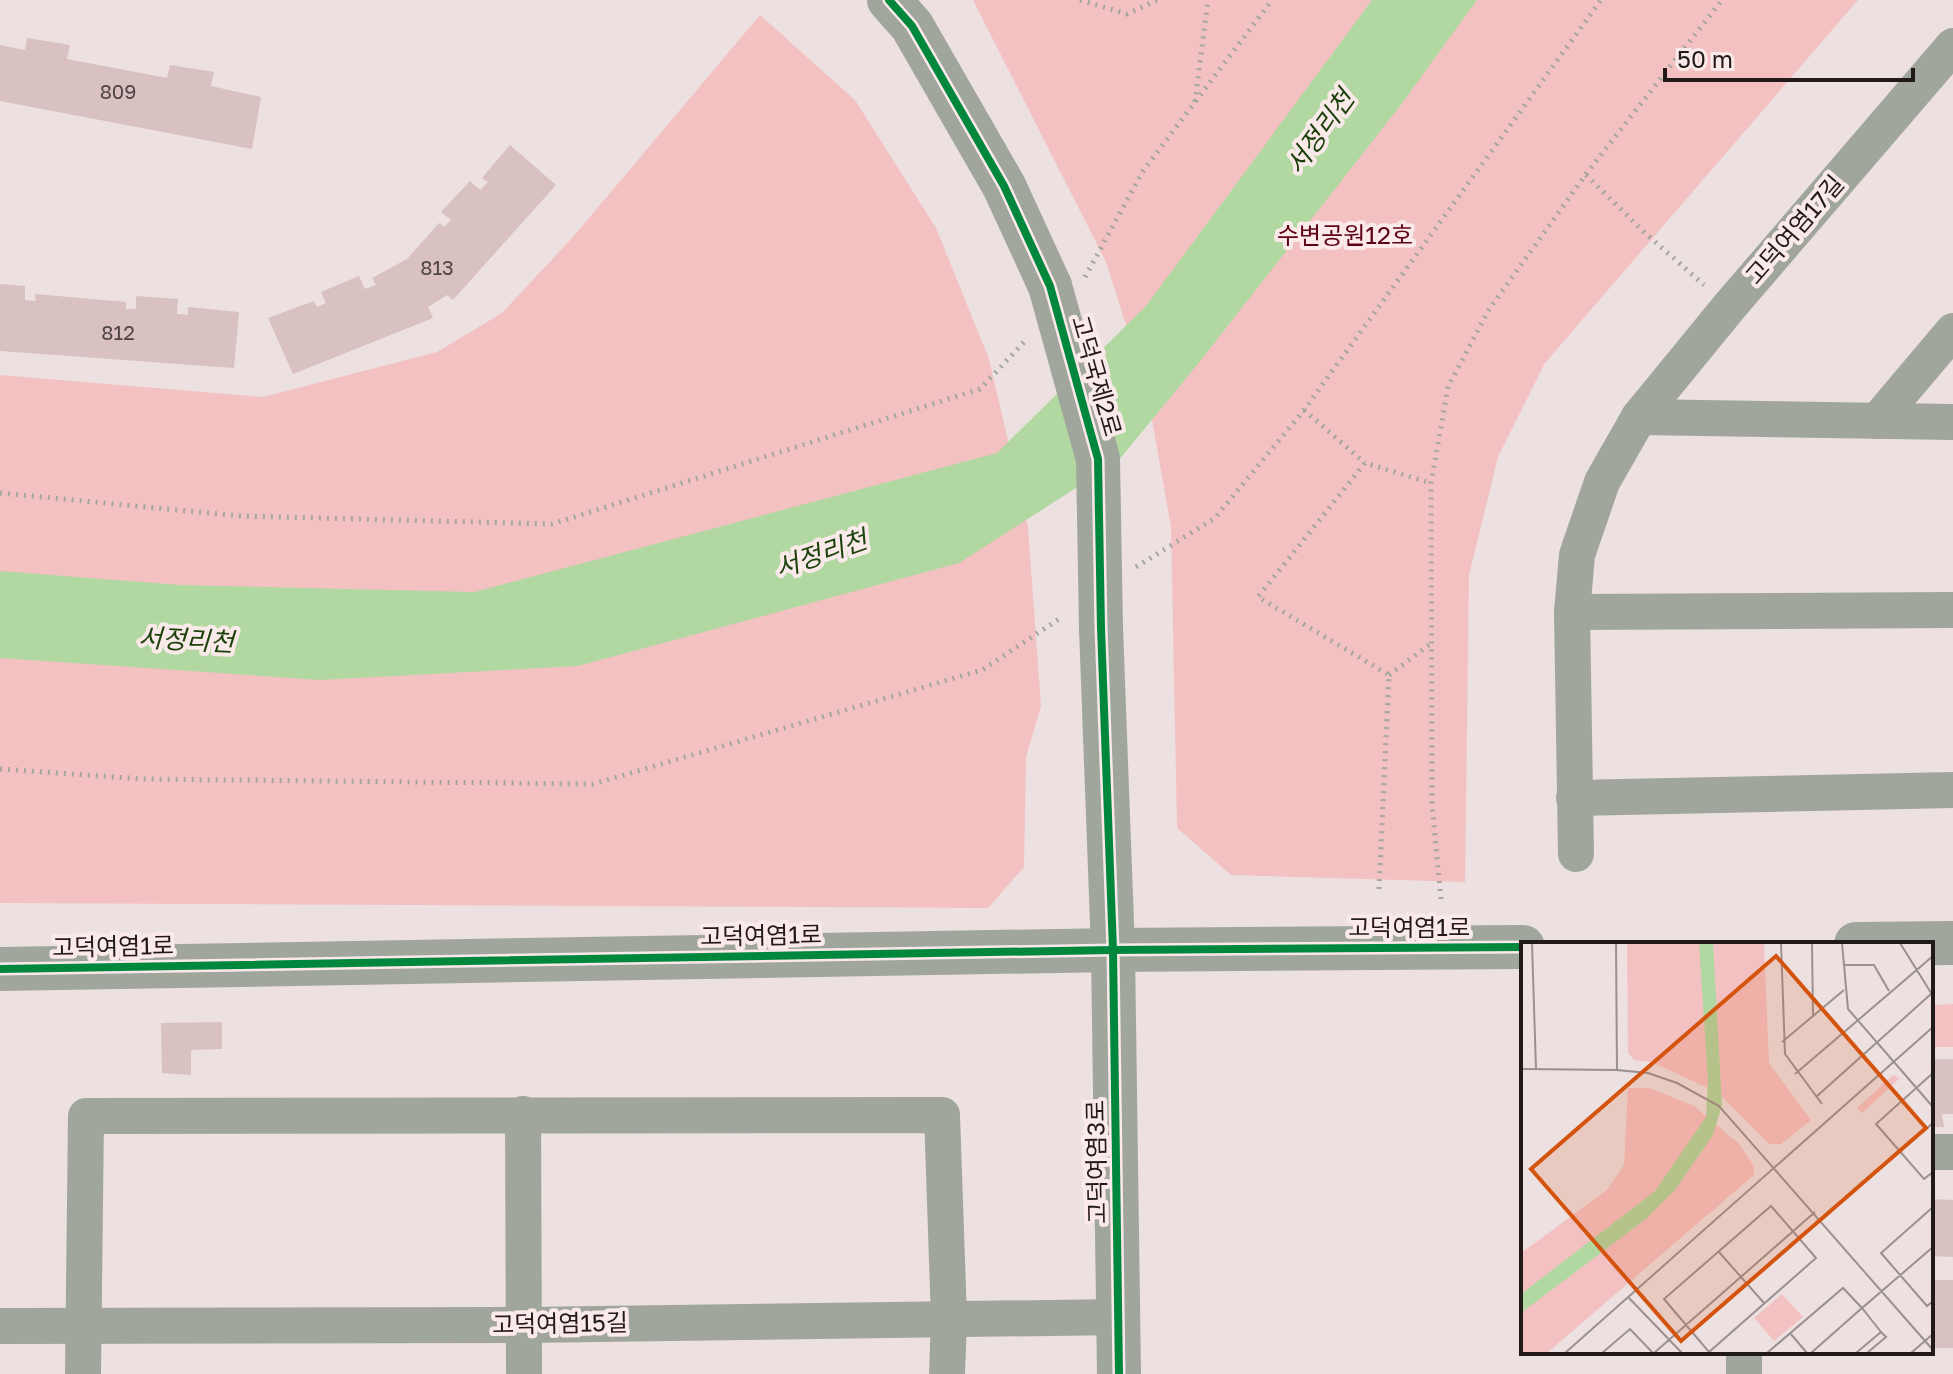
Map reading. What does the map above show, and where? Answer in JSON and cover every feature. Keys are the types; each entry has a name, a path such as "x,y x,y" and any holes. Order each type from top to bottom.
{"street":[{"name":"고덕국제2로","path":"889,0 912,26 1064,284 1098,459 1085,620 1113,950"},
{"name":"고덕여염17길","path":"1576,854 1572,612 1577,555 1602,482 1639,417 1953,46"},
{"path":"1877,421 1953,331"},
{"path":"1639,417 1953,422"},
{"path":"1572,612 1953,610"},
{"path":"1574,798 1953,790"},
{"path":"1933,943 1953,943"},
{"name":"고덕여염1로","path":"0,969 1113,950 1521,947"},
{"name":"고덕여염3로","path":"1113,950 1119,1374"},
{"path":"523,1114 524,1374"},
{"path":"83,1374 86,1116 523,1114 942,1115 949,1318 947,1374"},
{"name":"고덕여염15길","path":"0,1326 524,1325 1120,1317"}],"path":[{"path":"1080,0 1127,14 1157,0"},
{"path":"1195,103 1208,0"},
{"path":"1064,284 1089,272 1143,171 1272,0"},
{"path":"1132,570 1215,518 1304,410 1601,0"},
{"path":"1441,899 1432,805 1431,483 1448,387 1488,311 1586,174 1722,0"},
{"path":"1586,174 1645,233 1729,307"},
{"path":"0,493 240,516 552,524 980,389 1030,335"},
{"path":"1304,410 1365,463 1431,483"},
{"path":"1365,463 1258,597 1389,675"},
{"path":"0,769 143,779 593,784 982,670 1085,620"},
{"path":"1389,675 1433,642"},
{"path":"1379,889 1389,675"}],"green space":[{"name":"수변공원12호","path":"973,0 1858,0 1545,363 1498,457 1469,575 1465,882 1231,875 1177,828 1171,527 1147,391 1106,262"},
{"path":"760,15 855,100 936,228 989,359 1028,527 1041,706 1026,757 1024,867 988,908 0,903 0,375 263,397 437,352 502,313 573,237"},
{"path":"1953,1004 1953,1047 1933,1047 1933,1005"}],"water":[{"name":"서정리천","path":"1372,0 1477,0 1400,106 1118,461 959,563 578,666 320,680 0,658 0,571 180,585 474,592 997,453 1146,306"}],"building":[{"path":"27,38 70,45 67,59 167,78 170,65 214,72 211,86 261,97 252,149 0,101 0,45 25,50"},
{"path":"510,145 556,185 453,300 447,295 428,307 433,318 293,374 268,318 314,301 317,307 326,303 321,292 359,276 365,289 376,285 372,278 407,259 439,223 444,227 451,220 441,212 470,181 480,190 488,182 482,178"},
{"path":"0,284 25,286 25,300 36,301 35,294 126,302 126,309 136,309 136,296 178,299 177,314 188,315 188,307 239,312 234,368 0,351"},
{"path":"222,1022 222,1049 191,1050 191,1075 162,1073 161,1023"},
{"path":"1933,1059 1953,1059 1953,1114 1942,1114 1944,1127 1933,1127"},
{"path":"1933,1199 1953,1200 1953,1257 1933,1256"},
{"path":"1933,1280 1953,1280 1953,1348 1933,1348"}],"cycle path":[{"path":"889,0 912,26 1004,186 1050,286 1098,459 1113,950 1119,1374"},
{"path":"0,969 1113,950 1521,947"}]}
